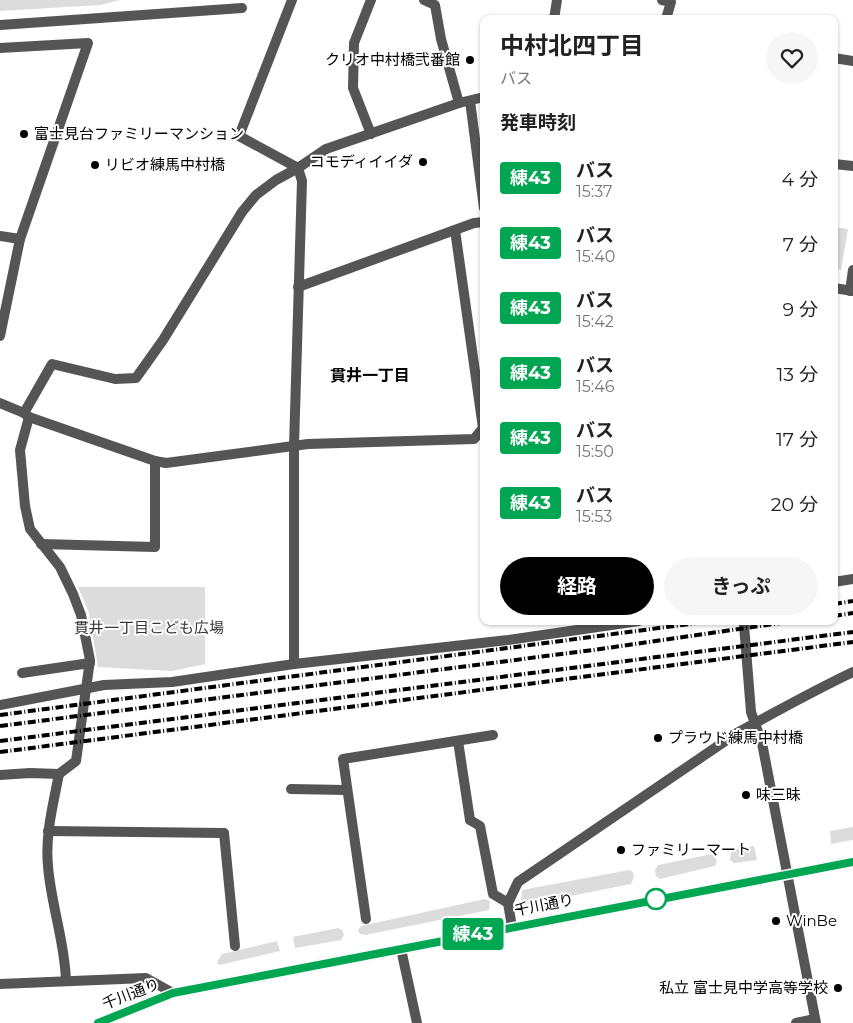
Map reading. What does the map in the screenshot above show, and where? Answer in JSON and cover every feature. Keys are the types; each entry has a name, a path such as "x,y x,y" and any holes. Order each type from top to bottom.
{"main road":[{"name":"千川通り","path":"98,1023 116,1019 173,993 512,926 853,862"}],"street":[{"path":"292,0 239,136 298,168 302,180 294,446 294,664"},
{"path":"371,0 354,43 353,88 371,134"},
{"path":"424,0 437,2 441,39 459,103"},
{"path":"555,15 557,0"},
{"path":"667,15 670,1"},
{"path":"0,25 242,8"},
{"path":"0,48 88,43 20,239 0,336"},
{"path":"838,59 853,62"},
{"path":"0,775 59,774 76,761 88,688 90,663 81,615 60,567 30,529 22,486 20,450 27,415 52,364 115,379 136,378 163,340 242,212 256,195 326,149 459,103 480,98"},
{"path":"470,100 480,177"},
{"path":"838,164 853,166"},
{"path":"298,287 454,230 480,223"},
{"path":"454,230 480,408"},
{"path":"0,236 20,239"},
{"path":"838,289 852,291 853,270"},
{"path":"0,403 27,415 155,461 166,463 294,446 474,439 480,432"},
{"path":"41,544 155,547 155,461"},
{"path":"838,581 853,579"},
{"path":"0,705 104,685 172,682 294,664 508,640 611,625"},
{"path":"744,625 751,712 762,743 815,1021 796,1023"},
{"path":"22,673 90,663"},
{"path":"512,926 508,902 518,882 755,723 853,673"},
{"path":"366,919 345,790 343,759 493,735"},
{"path":"458,741 470,820 480,826 493,894 508,902"},
{"path":"59,774 48,831 48,866 65,962 66,981"},
{"path":"291,789 345,790"},
{"path":"48,831 224,833 234,946"},
{"path":"401,949 417,1023"},
{"path":"0,984 146,978 173,993"}],"green space":[{"path":"0,0 120,0 100,5 0,11"},
{"path":"838,228 848,229 841,270 838,270"},
{"name":"貫井一丁目こども広場","path":"78,587 205,587 205,664 172,671 98,667 89,613"},
{"path":"853,827 853,840 831,844 830,831"},
{"path":"754,846 757,860 734,863 730,860 731,850"},
{"path":"712,854 717,861 715,866 660,879 656,876 655,870 658,865"},
{"path":"629,870 633,872 634,877 631,884 525,905 521,903 522,890"},
{"path":"485,899 490,901 489,910 365,935 360,934 358,930 361,926"},
{"path":"338,928 342,930 344,935 341,940 295,948 293,937"},
{"path":"277,941 280,951 219,965 217,962 222,954"}],"railway":[{"path":"838,603 853,601"},
{"path":"838,615 853,613"},
{"path":"0,715 682,625"},
{"path":"0,726 593,650 766,625"},
{"path":"0,741 853,632"},
{"path":"0,752 853,642"}],"bus line":[{"name":"練43","path":"98,1023 173,993 512,926 853,862"}],"place":[{"name":"クリオ中村橋弐番館","path":"470,60"},
{"name":"富士見台ファミリーマンション","path":"24,134"},
{"name":"コモディイイダ","path":"423,162"},
{"name":"リビオ練馬中村橋","path":"95,165"},
{"name":"プラウド練馬中村橋","path":"658,738"},
{"name":"味三昧","path":"746,795"},
{"name":"ファミリーマート","path":"621,850"},
{"name":"WinBe","path":"776,921"},
{"name":"私立 富士見中学高等学校","path":"838,988"}],"district":[{"name":"貫井一丁目","path":"370,375"}]}
